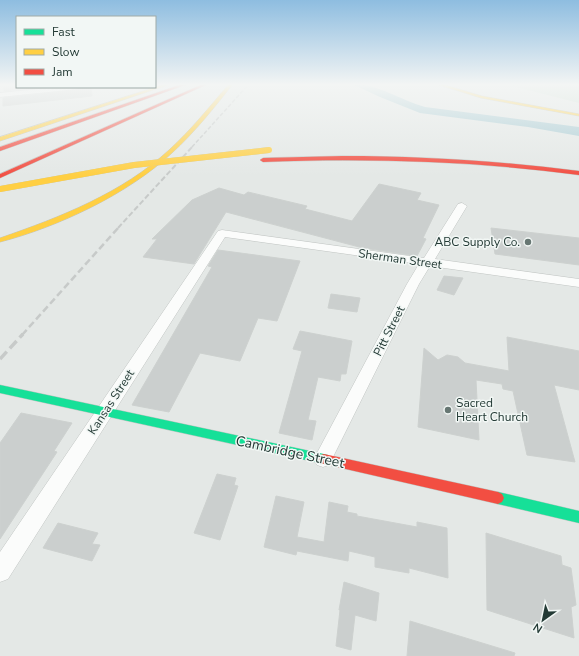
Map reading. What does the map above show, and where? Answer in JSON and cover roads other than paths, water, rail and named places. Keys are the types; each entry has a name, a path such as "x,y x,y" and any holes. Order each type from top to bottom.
{"main road":[{"path":"0,139 75,115"},
{"path":"0,149 98,115"},
{"path":"0,166 122,115"},
{"path":"0,176 137,115"},
{"path":"0,240 76,212 128,184 170,151 204,115"},
{"path":"0,190 94,171 170,159 273,150"},
{"path":"105,180 197,166 302,158 402,157 493,163 579,173"},
{"path":"534,158 569,162"},
{"name":"Cambridge Street","path":"0,388 579,517"}],"street":[{"name":"Pitt Street","path":"323,459 426,263 462,206"},
{"name":"Sherman Street","path":"222,233 426,263 579,283"},
{"name":"Kansas Street","path":"0,571 222,233"}],"water":[{"path":"432,115 484,115 579,127 579,136 528,127"}],"railway":[{"path":"192,147 221,115"},
{"path":"118,228 193,146"},
{"path":"22,335 119,227"},
{"path":"0,359 23,334"}],"place":[{"name":"ABC Supply Co.","path":"528,242"},
{"name":"Sacred Heart Church","path":"448,410"}]}
